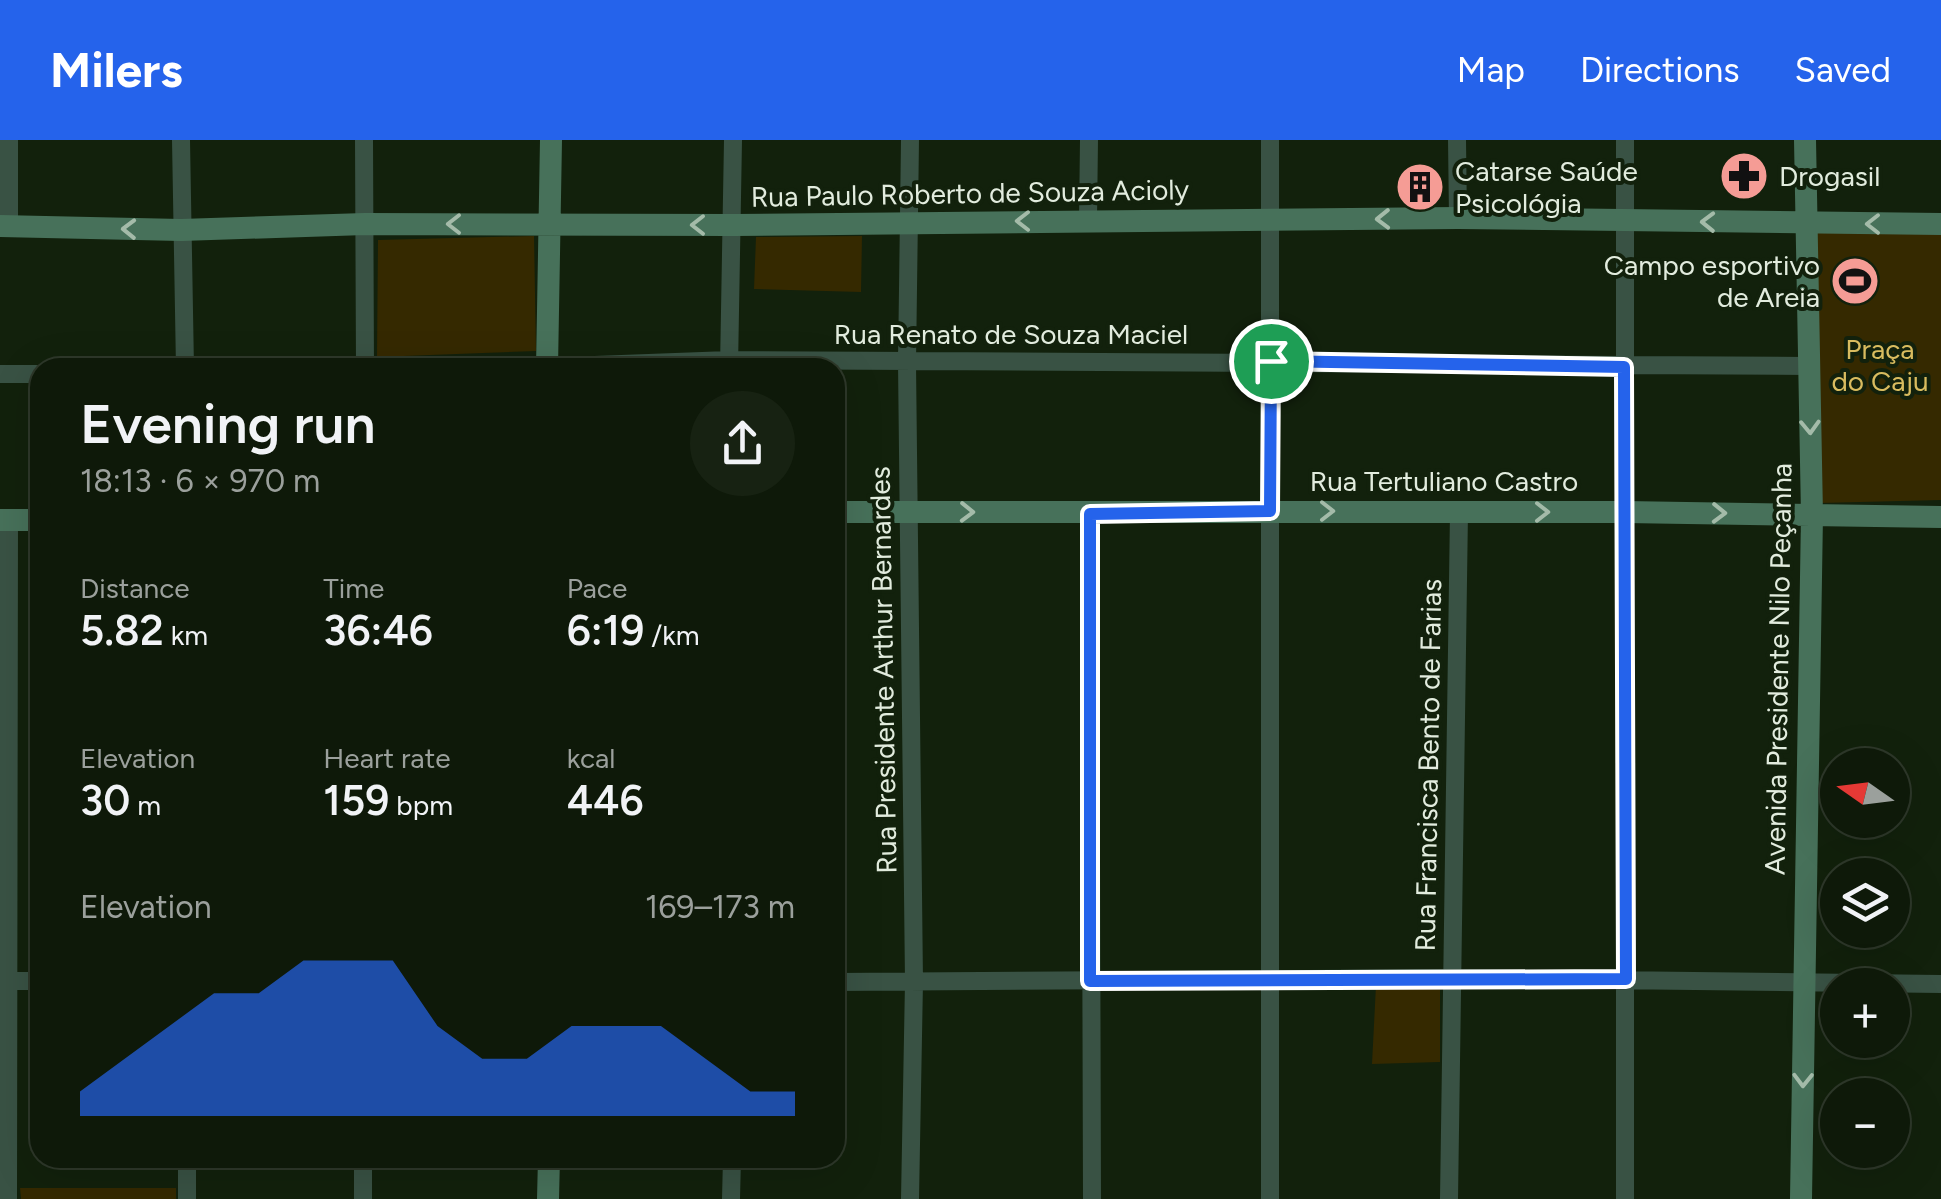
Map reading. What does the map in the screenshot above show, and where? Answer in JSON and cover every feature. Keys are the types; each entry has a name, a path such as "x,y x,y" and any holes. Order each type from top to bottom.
{"street":[{"path":"4,226 9,140"},
{"path":"181,140 185,358"},
{"path":"364,140 365,358"},
{"path":"546,358 551,140"},
{"path":"729,358 734,140"},
{"name":"Rua Presidente Arthur Bernardes","path":"910,140 907,363 914,982 910,1199"},
{"path":"1088,220 1089,140"},
{"path":"1270,140 1270,1199"},
{"path":"1457,140 1458,218"},
{"path":"1625,140 1625,1199"},
{"name":"Avenida Presidente Nilo Peçanha","path":"1801,1199 1812,515 1806,140"},
{"name":"Rua Paulo Roberto de Souza Acioly","path":"4,226 180,230 365,224 734,225 1458,218 1941,224"},
{"name":"Rua Renato de Souza Maciel","path":"845,363 1271,361 1808,366"},
{"path":"0,374 30,374"},
{"name":"Rua Tertuliano Castro","path":"845,512 1941,516"},
{"name":"Rua Francisca Bento de Farias","path":"1448,1199 1459,512"},
{"path":"1090,514 1092,1199"},
{"path":"8,1199 4,520 30,520"},
{"path":"845,982 1452,978 1941,984"},
{"path":"187,1168 187,1199"},
{"path":"363,1199 364,1168"},
{"path":"548,1168 548,1199"},
{"path":"731,1199 732,1168"}],"green space":[{"name":"Praça do Caju","path":"1817,229 1941,230 1941,500 1820,503"},
{"path":"534,236 536,351 377,357 378,240"},
{"path":"862,236 861,292 754,289 756,237"},
{"path":"1376,985 1440,985 1440,1062 1372,1064"},
{"path":"20,1188 176,1188 176,1199 21,1199"}],"place":[{"name":"Drogasil","path":"1744,176"},
{"name":"Catarse Saúde Psicológia","path":"1420,187"},
{"name":"Campo esportivo de Areia","path":"1855,281"}],"route":[{"path":"1271,361 1624,367 1626,979 1090,981 1090,514 1270,511 1271,361"}]}
